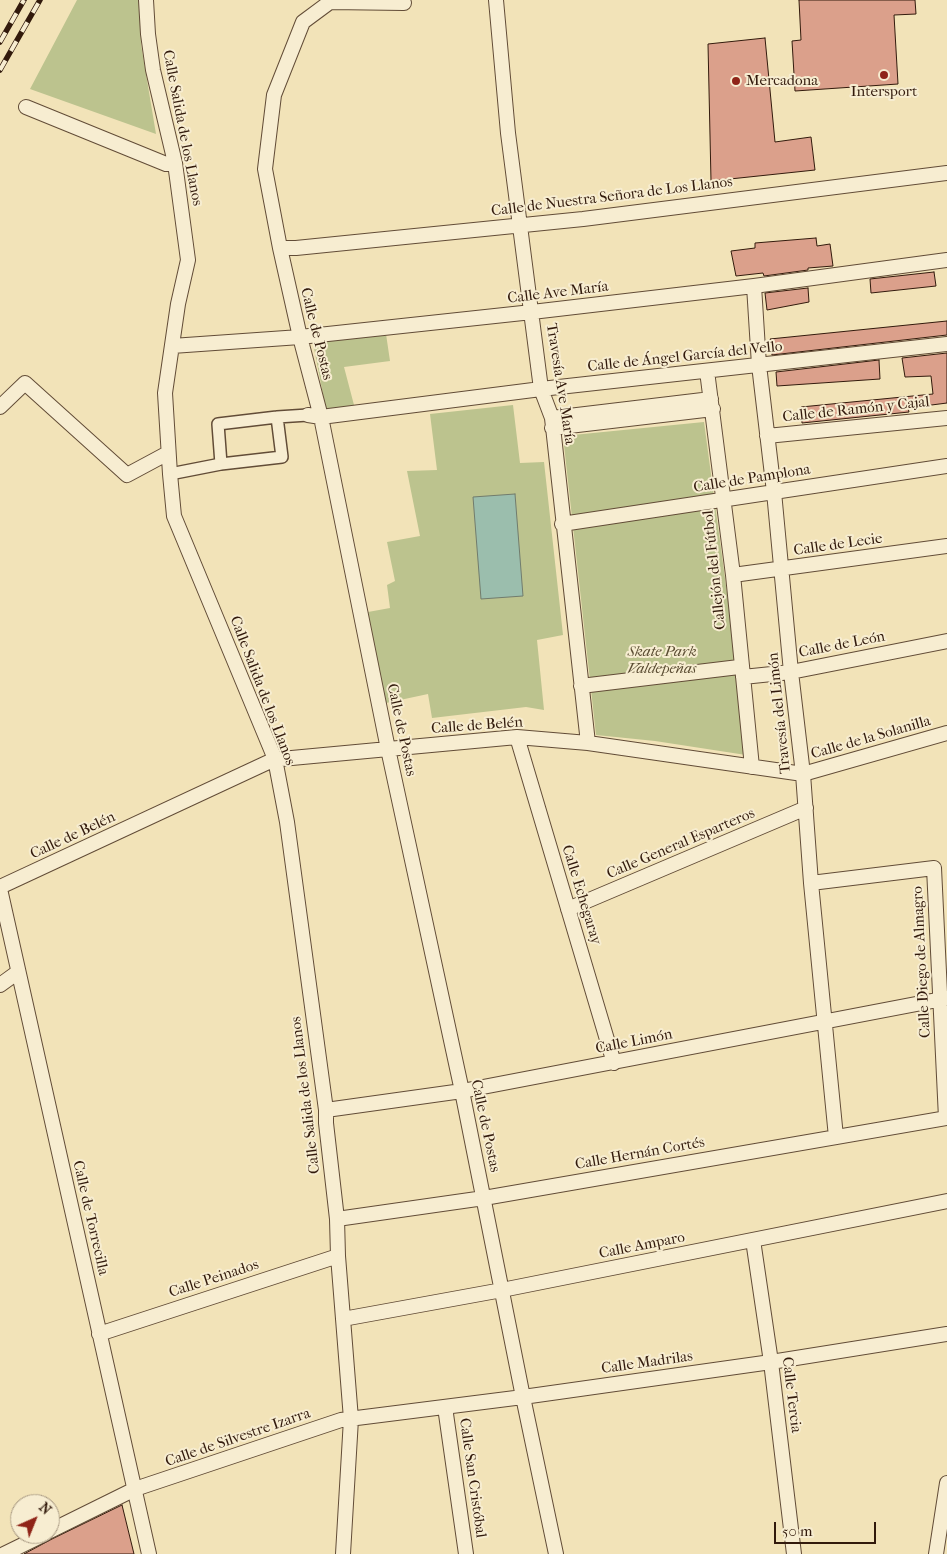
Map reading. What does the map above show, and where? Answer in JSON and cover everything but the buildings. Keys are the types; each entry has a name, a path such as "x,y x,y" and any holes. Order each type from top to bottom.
{"street":[{"name":"Calle Salida de los Llanos","path":"146,0 153,70 175,163 188,260 178,304 165,393 174,516 275,759 287,822 326,1110 337,1219 338,1256 351,1419 340,1553"},
{"name":"Travesía Ave María","path":"496,0 508,133 541,389 552,423 588,743"},
{"name":"Calle de Postas","path":"404,3 330,2 303,22 274,95 265,169 300,337 314,416 462,1091 556,1554"},
{"path":"26,107 166,164 175,163"},
{"name":"Calle de Nuestra Señora de Los Llanos","path":"280,248 296,248 583,218 947,173"},
{"name":"Calle Ave María","path":"172,346 300,337 532,312 754,286 947,260"},
{"name":"Travesía del Limón","path":"754,286 759,366 803,774 811,883 836,1137"},
{"name":"Calle de Ángel García del Vello","path":"314,416 947,344"},
{"name":"Callejón del Fútbol","path":"707,371 733,576 752,767"},
{"path":"0,407 25,383 127,475 168,453"},
{"path":"552,423 712,404"},
{"path":"220,464 218,424 277,417 314,416"},
{"path":"170,474 220,464 282,457 277,417"},
{"name":"Calle de Ramón y Cajal","path":"767,436 947,418"},
{"name":"Calle de Pamplona","path":"562,524 947,466"},
{"name":"Calle de Lecie","path":"733,576 947,546"},
{"name":"Calle de León","path":"581,686 739,667 742,671 792,672 947,641"},
{"name":"Calle de la Solanilla","path":"803,774 947,733"},
{"name":"Calle de Belén","path":"0,888 275,759 517,737 588,743 803,774"},
{"name":"Calle Echegaray","path":"517,737 614,1063"},
{"name":"Calle General Esparteros","path":"568,909 806,808"},
{"name":"Calle Diego de Almagro","path":"811,883 934,868 944,999 947,1118"},
{"name":"Calle de Torrecilla","path":"0,888 149,1554"},
{"path":"0,985 18,972"},
{"name":"Calle Limón","path":"326,1110 462,1091 944,999"},
{"name":"Calle Hernán Cortés","path":"337,1219 484,1198 947,1118"},
{"name":"Calle Amparo","path":"343,1319 502,1290 947,1201"},
{"name":"Calle Tercia","path":"753,1240 794,1554"},
{"name":"Calle Peinados","path":"99,1334 338,1256"},
{"name":"Calle Madrilas","path":"351,1419 770,1362 947,1334"},
{"name":"Calle San Cristóbal","path":"445,1407 466,1554"},
{"name":"Calle de Silvestre Izarra","path":"60,1526 135,1489 341,1420 351,1419"},
{"path":"936,1554 947,1483"},
{"path":"4,1554 24,1544"}],"green space":[{"path":"77,0 140,0 141,44 156,134 30,89"},
{"path":"386,334 390,361 344,367 354,405 326,410 313,343"},
{"path":"513,405 520,463 544,462 563,635 537,640 544,710 526,707 432,718 428,694 386,703 368,612 390,608 387,585 395,581 387,542 420,536 407,471 437,470 430,414"},
{"name":"Skate Park Valdepeñas","path":"704,422 744,720 746,755 655,741 596,735 563,436"}],"shaded area":[{"path":"515,494 523,596 481,599 473,497"}],"railway":[{"path":"0,42 24,0"},
{"path":"0,70 40,0"}],"place":[{"name":"Intersport","path":"884,75"},
{"name":"Mercadona","path":"736,81"}]}
